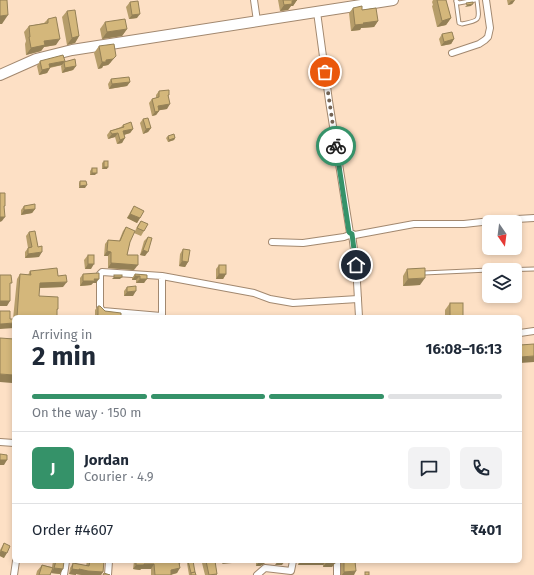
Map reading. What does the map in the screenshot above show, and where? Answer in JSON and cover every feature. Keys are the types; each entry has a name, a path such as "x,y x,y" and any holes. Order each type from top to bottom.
{"main road":[{"path":"0,75 36,59 72,50 393,0"}],"street":[{"path":"254,0 257,21"},
{"path":"452,53 478,44 488,37 490,28 486,0"},
{"path":"317,12 342,188 349,232 352,234 356,265 359,315"},
{"path":"272,242 303,243 414,224 464,224 492,220 534,218"},
{"path":"151,315 101,310 100,274 102,272 162,276 254,293 270,299 293,303 358,299"},
{"path":"162,276 162,315"},
{"path":"522,333 534,331"},
{"path":"0,442 12,443"},
{"path":"14,575 16,563"},
{"path":"64,575 66,563"},
{"path":"108,575 109,563"},
{"path":"257,575 265,568 290,570 292,563"},
{"path":"336,563 338,575"}],"lane":[{"path":"476,0 479,16 478,19 462,24 459,23 455,1 459,3 476,0"},
{"path":"522,269 534,269"},
{"path":"424,273 482,270"}],"building":[{"path":"0,0 7,0 8,15 0,16"},
{"path":"283,0 297,0 292,1 292,4 284,5"},
{"path":"437,0 446,0 451,18 442,21"},
{"path":"138,1 140,14 132,15 130,2"},
{"path":"473,2 473,4 467,5 466,3"},
{"path":"362,6 362,10 376,8 378,21 355,25 353,8"},
{"path":"75,10 79,36 72,38 67,11"},
{"path":"56,17 60,39 44,41 45,45 31,48 29,26 48,23 48,19"},
{"path":"125,19 127,29 107,32 105,22"},
{"path":"452,32 454,39 444,42 442,34"},
{"path":"114,44 116,56 113,59 106,60 106,62 102,62 99,46"},
{"path":"63,55 65,61 49,64 50,68 42,70 40,61"},
{"path":"75,59 76,66 65,68 64,62"},
{"path":"129,77 130,82 112,84 111,79"},
{"path":"169,90 168,95 170,104 158,106 159,111 155,112 152,99 159,97 159,91"},
{"path":"148,118 151,128 146,129 143,119"},
{"path":"131,122 133,129 123,131 125,138 120,140 118,133 112,134 110,131 124,127 123,125"},
{"path":"174,134 175,138 169,140 168,136"},
{"path":"104,161 108,161 108,167 104,167"},
{"path":"92,168 97,168 97,173 92,173"},
{"path":"80,181 86,181 87,185 80,186"},
{"path":"0,193 5,193 5,217 0,217"},
{"path":"35,204 35,209 24,210 24,206"},
{"path":"134,206 144,211 140,218 130,214"},
{"path":"141,221 148,224 144,231 137,228"},
{"path":"126,227 135,231 130,242 127,255 138,255 138,265 111,263 111,252 107,251 108,240 120,241"},
{"path":"35,231 38,247 42,246 42,252 28,254 28,248 32,247 29,232"},
{"path":"148,237 152,238 148,252 143,250"},
{"path":"183,249 190,250 188,262 182,261"},
{"path":"88,255 94,255 94,264 88,264"},
{"path":"219,265 226,265 226,274 219,274"},
{"path":"57,268 58,276 66,275 67,282 40,283 39,296 58,297 57,315 17,315 20,274 31,275 30,271"},
{"path":"425,268 425,278 408,279 407,269"},
{"path":"99,273 99,279 94,279 95,281 83,281 83,274"},
{"path":"135,274 147,275 147,279 140,279 140,276 135,276"},
{"path":"0,275 11,275 12,283 10,283 10,301 0,301"},
{"path":"114,275 122,275 122,277 114,277"},
{"path":"136,286 136,291 127,292 127,287"},
{"path":"450,303 463,303 463,315 450,315"},
{"path":"98,306 105,311 121,313 121,315 98,315"},
{"path":"0,311 10,311 10,319 12,319 12,323 0,324"},
{"path":"0,338 12,339 12,375 0,374"},
{"path":"534,344 534,356 522,357 522,345"},
{"path":"0,454 7,455 7,460 0,460"},
{"path":"4,543 10,546 7,553 1,551"},
{"path":"55,563 64,563 63,569 54,568"},
{"path":"73,563 89,566 90,563 104,563 103,572 72,569"},
{"path":"136,563 179,563 180,568 171,570 171,575 155,575 154,564 136,565"},
{"path":"188,563 193,563 195,572 191,573"},
{"path":"206,563 215,563 217,574 209,575"},
{"path":"344,563 355,563 356,571 344,572"},
{"path":"42,565 53,568 50,575 39,575"},
{"path":"195,572 196,575 191,575 191,573"},
{"path":"365,572 369,572 369,575 365,575"}],"way so far":[{"path":"325,72 336,146"}],"route":[{"path":"336,146 349,232 352,234 356,265"}]}
